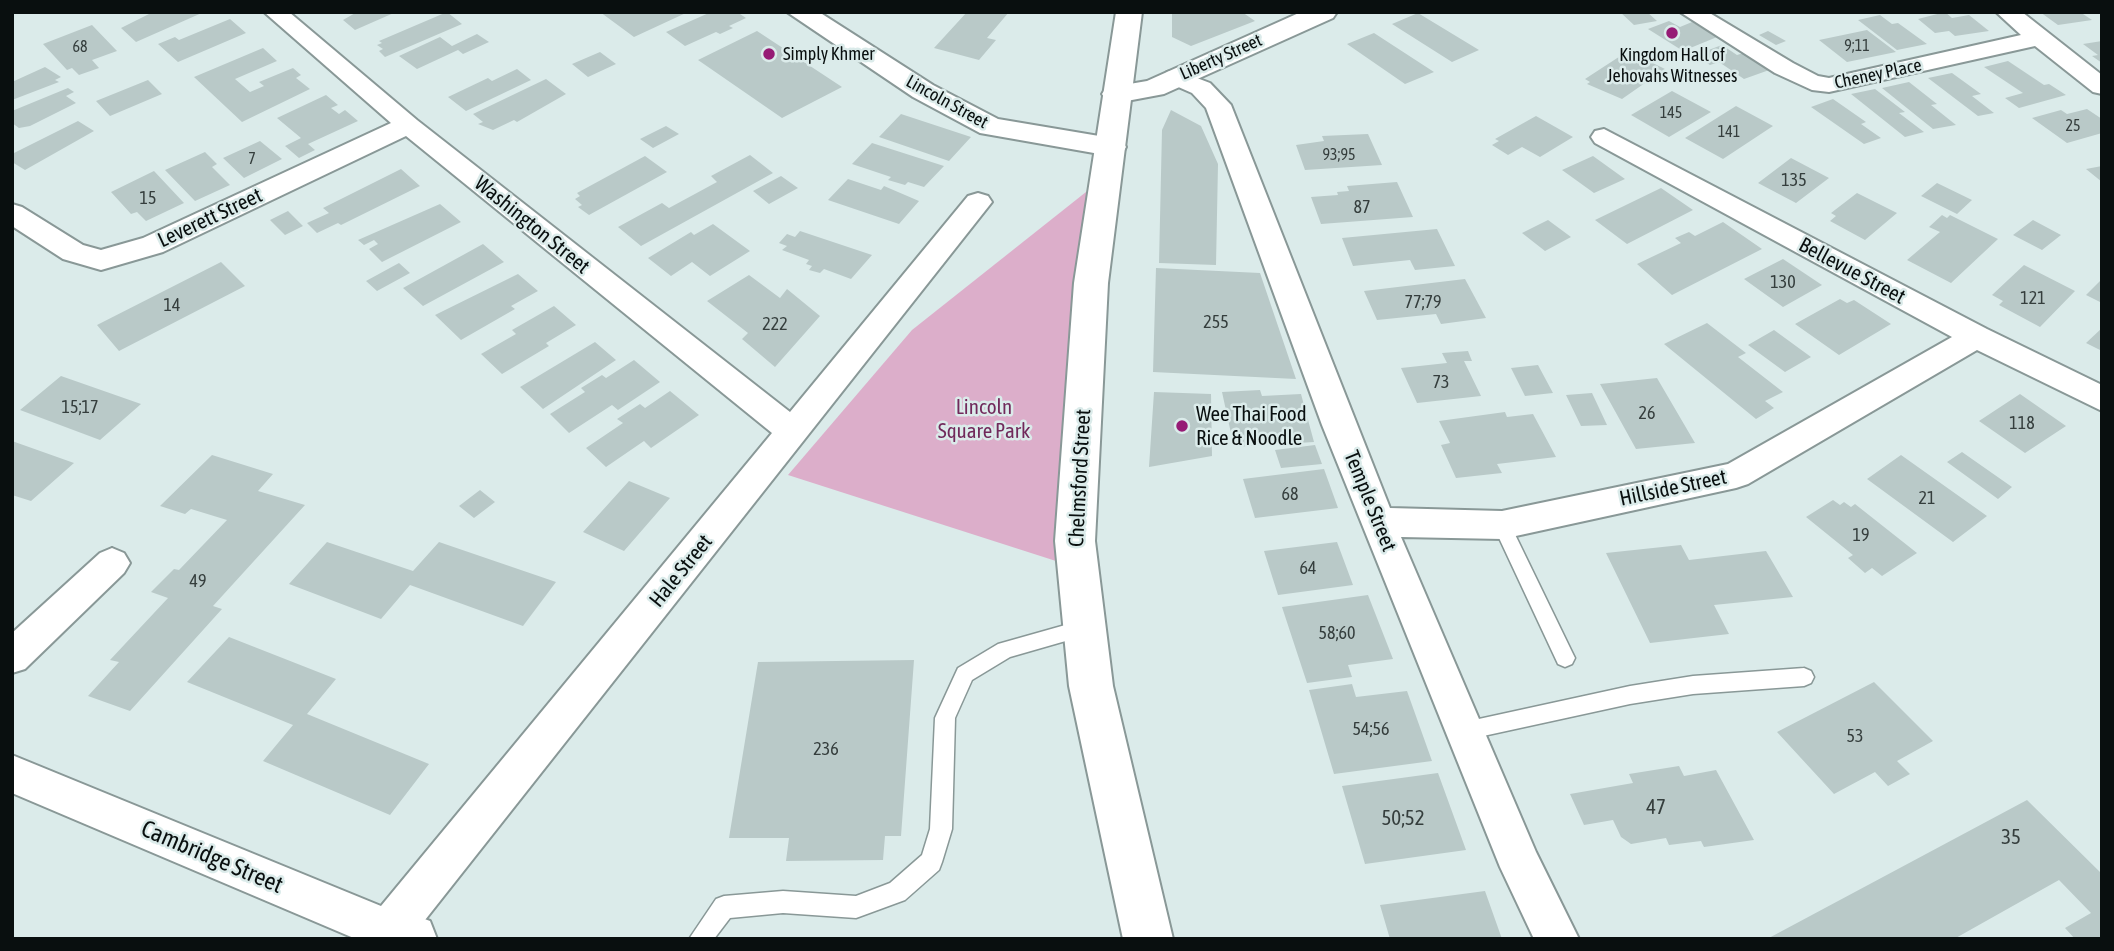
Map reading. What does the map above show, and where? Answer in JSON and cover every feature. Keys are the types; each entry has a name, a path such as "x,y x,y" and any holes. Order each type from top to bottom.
{"main road":[{"name":"Lincoln Street","path":"800,12 933,97 990,127 1111,147"},
{"name":"Chelmsford Street","path":"1129,12 1091,283 1075,541 1091,686 1147,939"},
{"name":"Liberty Street","path":"1116,94 1154,88 1324,12"}],"street":[{"name":"Washington Street","path":"275,12 408,125 794,433"},
{"name":"Cheney Place","path":"1690,12 1812,83 1829,85 2039,38"},
{"path":"2007,12 2102,86"},
{"name":"Temple Street","path":"1176,77 1201,88 1217,105 1378,522 1521,867 1557,939"},
{"name":"Leverett Street","path":"12,213 73,251 101,260 153,245 408,125"},
{"name":"Bellevue Street","path":"1604,137 1976,337 2102,399"},
{"name":"Hale Street","path":"394,936 978,202"},
{"name":"Hillside Street","path":"1378,522 1502,525 1735,475 1976,337"},
{"path":"12,657 112,563"},
{"name":"Cambridge Street","path":"12,774 394,936"}],"lane":[{"path":"1502,525 1565,658"},
{"path":"700,939 724,907 783,902 856,907 897,892 931,862 941,829 945,718 965,674 1005,650 1083,628"},
{"path":"1465,731 1680,687 1804,677"}],"green space":[{"name":"Lincoln Square Park","path":"1115,169 1084,570 788,475 912,330"}],"building":[{"path":"153,12 204,12 136,42 121,28"},
{"path":"357,12 396,12 355,30 343,20"},
{"path":"447,12 462,24 385,57 379,51 383,49 377,45 382,43 379,41"},
{"path":"600,12 688,12 634,37"},
{"path":"711,12 737,12 746,18 720,34 716,32 685,46 666,32"},
{"path":"967,12 1009,12 987,38 996,40 979,60 934,48"},
{"path":"1172,12 1242,12 1255,21 1191,46 1172,37"},
{"path":"1620,12 1647,12 1657,21 1634,25"},
{"path":"1945,12 1952,18 1969,15 1989,31 1955,36 1949,31 1935,33 1918,19"},
{"path":"2040,12 2080,12 2092,20 2058,25"},
{"path":"1418,13 1479,50 1452,62 1392,24"},
{"path":"1880,15 1892,24 1898,23 1927,44 1897,50 1858,20"},
{"path":"230,19 246,33 178,62 158,44 175,37 179,40"},
{"path":"1669,21 1680,27 1692,22 1717,37 1683,51 1648,29"},
{"path":"92,25 117,51 92,60 99,68 79,75 72,68 67,70 43,44"},
{"path":"1867,30 1896,52 1847,62 1819,40"},
{"path":"757,31 842,87 782,118 698,60"},
{"path":"1768,31 1786,41 1776,45 1759,35"},
{"path":"1374,33 1434,72 1405,84 1347,44"},
{"path":"477,34 489,42 463,54 458,50 417,69 399,56 440,37 452,46"},
{"path":"2102,41 2102,63 2092,56 2098,55 2083,44"},
{"path":"1722,45 1737,55 1747,52 1772,69 1744,79 1719,62 1710,65 1695,55"},
{"path":"263,48 277,61 235,79 250,92 264,86 259,82 293,68 301,75 296,78 310,89 242,122 194,77"},
{"path":"1628,51 1665,69 1622,99 1587,84 1590,82 1585,79"},
{"path":"600,52 616,64 588,77 572,64"},
{"path":"2008,61 2044,85 2049,84 2066,95 2019,108 2005,98 2023,93 1984,67"},
{"path":"45,67 61,77 55,80 59,82 12,100 12,82"},
{"path":"517,69 531,80 466,111 448,97 488,78 492,81"},
{"path":"1952,73 1981,94 1972,96 1994,113 1978,116 1928,78"},
{"path":"546,79 566,94 517,122 514,120 493,130 478,124 483,122 473,114"},
{"path":"148,80 162,94 110,116 96,101"},
{"path":"1909,82 1937,104 1931,105 1956,125 1933,129 1882,88"},
{"path":"68,88 74,92 66,96 76,103 30,126 19,128 12,123 12,111"},
{"path":"1875,89 1905,112 1899,113 1924,132 1905,137 1851,94"},
{"path":"1672,91 1711,112 1669,137 1631,115"},
{"path":"326,95 338,105 331,108 339,114 345,110 358,121 308,144 315,150 299,158 285,146 301,138 277,118"},
{"path":"1833,99 1866,122 1861,124 1881,138 1864,144 1811,107"},
{"path":"1736,106 1773,126 1723,159 1685,138"},
{"path":"2087,109 2102,119 2102,133 2067,143 2032,118 2061,110 2067,114"},
{"path":"1171,110 1201,126 1218,164 1216,265 1159,263 1162,130"},
{"path":"901,114 971,137 949,161 879,137"},
{"path":"1536,116 1573,137 1540,157 1522,147 1508,155 1492,145 1499,141 1495,139"},
{"path":"78,121 94,131 25,170 12,162 12,154"},
{"path":"666,126 679,134 653,148 640,139"},
{"path":"1368,134 1382,165 1305,170 1296,145 1324,141 1322,136"},
{"path":"260,141 282,159 244,178 223,158"},
{"path":"872,143 944,166 924,187 888,180 891,177 852,164"},
{"path":"205,152 217,164 212,167 230,185 195,201 165,170"},
{"path":"750,155 773,173 641,246 618,227 662,203 669,208 717,182 711,176"},
{"path":"645,156 667,172 589,215 578,207 582,205 575,199 580,196 577,193"},
{"path":"1593,156 1625,179 1594,193 1562,170"},
{"path":"1791,158 1829,178 1796,203 1758,183"},
{"path":"2102,166 2102,182 2086,169"},
{"path":"401,169 420,186 341,225 338,223 317,233 307,223 329,213 323,208"},
{"path":"154,171 184,203 146,221 137,212 131,214 111,192"},
{"path":"781,176 798,188 769,204 753,191"},
{"path":"848,179 881,190 884,186 919,201 899,224 828,200"},
{"path":"1397,182 1413,217 1321,224 1311,197 1338,195 1337,192 1349,191 1347,186"},
{"path":"1937,183 1972,200 1957,214 1921,196"},
{"path":"1661,188 1693,210 1627,244 1595,220"},
{"path":"1857,193 1897,213 1865,240 1830,221 1836,216 1831,213"},
{"path":"440,204 461,222 382,262 369,249 378,244 374,240 364,245 358,240"},
{"path":"288,211 303,226 285,235 270,220"},
{"path":"1942,215 1947,218 1950,215 1998,239 1951,283 1907,260 1940,232 1929,227"},
{"path":"1548,220 1571,237 1545,251 1522,233"},
{"path":"2033,220 2061,235 2042,250 2013,235"},
{"path":"1723,222 1762,249 1672,295 1637,264 1681,243 1675,238 1689,232 1695,236"},
{"path":"713,224 750,251 710,276 692,262 671,276 648,258 691,232 694,235"},
{"path":"1437,229 1455,266 1415,270 1410,260 1353,266 1342,238"},
{"path":"800,231 872,255 851,279 824,269 820,273 809,270 812,266 806,264 809,260 782,250 787,246 779,243 787,234 795,237"},
{"path":"483,244 504,262 423,306 403,288"},
{"path":"1783,259 1822,285 1783,307 1744,279"},
{"path":"221,262 245,286 119,351 97,325"},
{"path":"399,263 410,273 377,291 366,281"},
{"path":"2024,265 2075,291 2040,327 1999,305 2003,301 1992,295"},
{"path":"1156,268 1260,273 1296,379 1153,372"},
{"path":"518,274 538,291 511,306 515,309 461,340 435,315"},
{"path":"749,275 780,298 787,289 820,316 775,367 742,339 748,333 707,301"},
{"path":"1465,279 1486,318 1441,324 1436,314 1377,320 1364,291"},
{"path":"2102,279 2102,303 2086,295"},
{"path":"1840,299 1847,303 1854,300 1891,324 1839,355 1795,324"},
{"path":"554,306 576,325 546,343 549,346 502,374 481,354 516,334 512,330"},
{"path":"1707,323 1746,353 1738,357 1783,392 1765,401 1774,408 1756,419 1664,344"},
{"path":"2102,328 2102,351 2086,343"},
{"path":"1774,330 1811,357 1785,372 1748,345"},
{"path":"595,342 616,360 543,409 520,387"},
{"path":"1468,351 1472,361 1464,361 1481,396 1417,403 1401,368 1447,363 1442,353"},
{"path":"634,360 660,382 618,410 612,405 569,433 550,414 585,392 581,388 602,375 606,378"},
{"path":"1538,365 1553,393 1525,396 1511,368"},
{"path":"61,376 141,404 100,440 20,410"},
{"path":"1657,378 1695,443 1636,449 1600,384"},
{"path":"1260,390 1262,396 1301,394 1314,442 1234,447 1222,392"},
{"path":"670,391 699,415 651,448 644,441 606,467 586,448 623,423 617,419 640,404 645,408"},
{"name":"Wee Thai Food Rice & Noodle","path":"1154,392 1211,394 1212,456 1149,467"},
{"path":"1592,393 1607,425 1581,426 1566,395"},
{"path":"2020,394 2066,426 2025,453 1979,421"},
{"path":"1505,412 1507,417 1533,414 1556,457 1497,464 1502,473 1456,478 1441,445 1450,443 1439,421"},
{"path":"12,441 74,463 31,501 12,495"},
{"path":"1315,445 1322,464 1281,468 1275,450"},
{"path":"1962,452 2012,487 1998,499 1947,462"},
{"path":"212,455 273,474 258,491 305,505 213,606 222,609 130,711 88,696 119,662 110,660 168,598 151,592 174,569 179,570 227,520 191,509 185,514 160,506"},
{"path":"1901,455 1987,516 1953,542 1867,479"},
{"path":"1324,469 1338,508 1255,518 1243,479"},
{"path":"629,481 670,498 624,551 583,532"},
{"path":"480,490 495,502 474,518 459,506"},
{"path":"1833,500 1840,505 1844,502 1851,507 1855,504 1917,553 1882,576 1872,568 1865,573 1848,558 1853,555 1806,517"},
{"path":"327,542 413,571 439,542 556,582 523,626 410,585 381,619 289,584"},
{"path":"1337,542 1353,585 1278,595 1264,551"},
{"path":"1681,545 1689,560 1766,551 1793,597 1714,605 1729,634 1650,643 1606,553"},
{"path":"1368,595 1393,659 1348,665 1352,677 1307,683 1282,607"},
{"path":"229,637 336,679 307,714 429,764 390,815 263,761 293,725 187,682"},
{"path":"914,660 901,836 885,836 883,860 786,861 789,838 729,838 758,662"},
{"path":"1874,682 1933,741 1897,761 1910,774 1888,786 1875,772 1834,794 1777,732"},
{"path":"1352,684 1356,697 1407,691 1432,761 1334,774 1309,690"},
{"path":"1679,766 1684,776 1716,770 1754,840 1704,847 1701,841 1669,845 1666,838 1631,844 1621,837 1613,820 1584,825 1570,794 1633,783 1629,774"},
{"path":"1438,773 1466,850 1365,864 1342,786"},
{"path":"2027,800 2102,874 2102,939 2075,939 2065,928 2091,913 2059,880 1954,939 1767,939"},
{"path":"1485,891 1502,939 1390,939 1380,905"}],"place":[{"name":"Kingdom Hall of Jehovahs Witnesses","path":"1672,33"},
{"name":"Simply Khmer","path":"769,54"},
{"name":"Wee Thai Food Rice & Noodle","path":"1182,426"}]}
